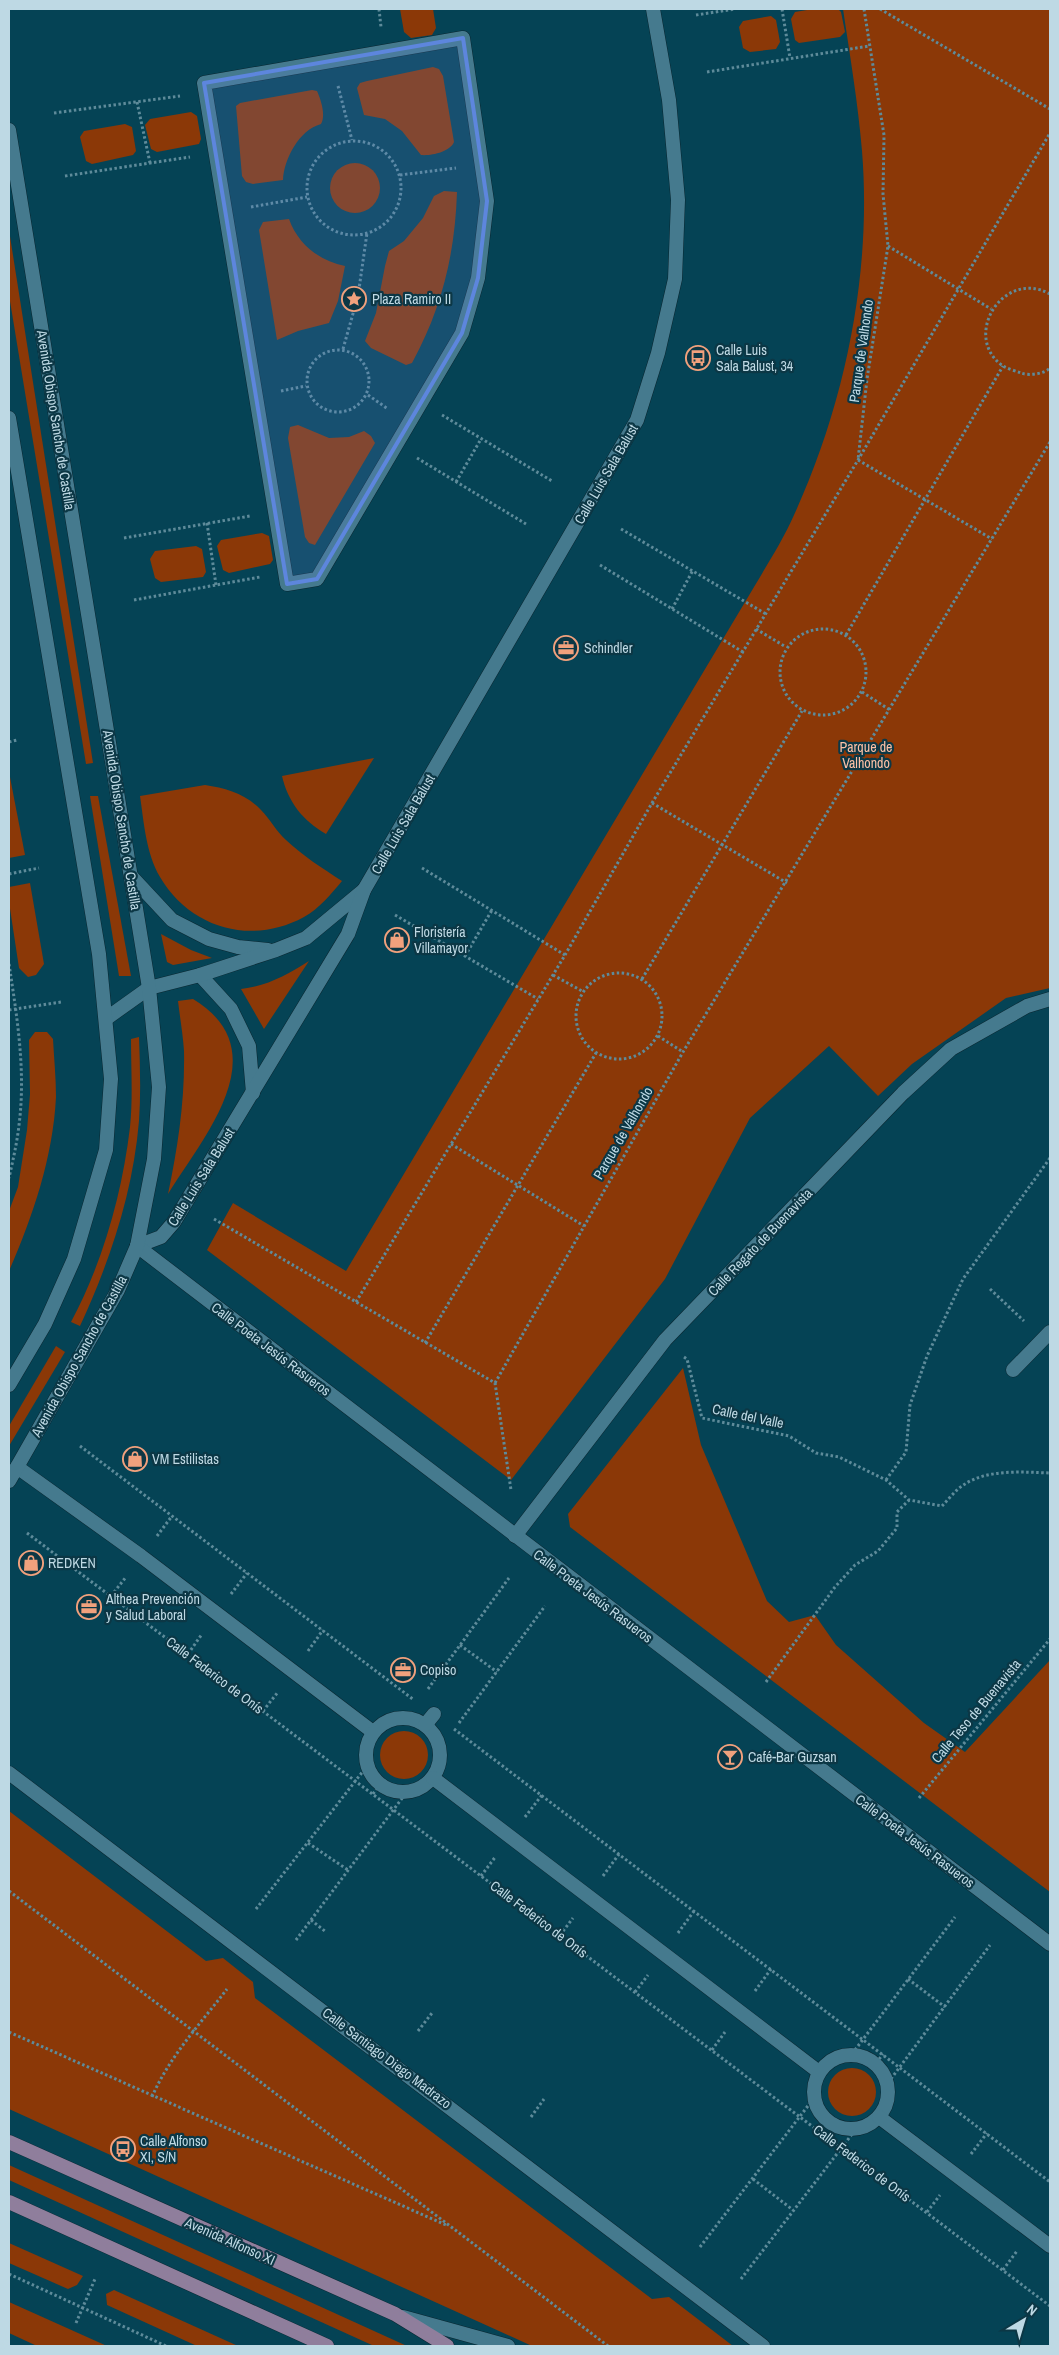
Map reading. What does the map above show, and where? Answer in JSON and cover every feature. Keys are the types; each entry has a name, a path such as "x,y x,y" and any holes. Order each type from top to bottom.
{"main road":[{"name":"Avenida Alfonso XI","path":"9,2142 394,2314 447,2346"},
{"path":"9,2202 327,2346"}],"street":[{"name":"Calle Luis Sala Balust","path":"137,1246 161,1237 174,1222 253,1093 348,934 364,890 637,420 658,353 675,279 678,200 669,100 653,9"},
{"path":"463,38 487,201 478,278 462,333 317,579 287,584 206,93 204,83 463,38"},
{"name":"Avenida Obispo Sancho de Castilla","path":"9,130 132,876 149,988 159,1087 154,1159 137,1246 118,1290 9,1481"},
{"path":"9,418 99,954 111,1079 106,1150 74,1260 44,1324 9,1384"},
{"name":"Calle Luis Sala Balust","path":"132,876 172,920 202,936 238,947 276,950"},
{"name":"Calle Luis Sala Balust","path":"106,1018 149,988 200,975 306,938 364,890"},
{"path":"200,975 231,1009 249,1046 253,1093"},
{"name":"Calle Regato de Buenavista","path":"515,1536 665,1340 903,1093 951,1049 1020,1010 1050,999"},
{"name":"Calle Poeta Jesús Rasueros","path":"137,1246 1050,1944"},
{"path":"1013,1370 1047,1335"},
{"path":"18,1467 142,1556 374,1732"},
{"path":"406,1718 430,1719 432,1731 440,1748 439,1769 434,1778 416,1791 406,1793 376,1789 367,1766 366,1748 374,1732 388,1720 406,1718"},
{"name":"Calle Santiago Diego Madrazo","path":"9,1773 763,2346"},
{"path":"434,1778 819,2072"},
{"path":"814,2098 819,2072 828,2062 839,2056 852,2054 879,2058 888,2083 889,2095 886,2107 880,2117 1050,2246"},
{"name":"Calle Federico de Onís","path":"814,2098 821,2114 823,2126 856,2129 869,2125 880,2117"},
{"path":"394,2314 508,2346"}],"path":[{"path":"696,15 735,9"},
{"path":"782,9 790,58"},
{"name":"Parque de Valhondo","path":"858,460 867,378 888,246 883,194 884,135 864,9"},
{"path":"880,9 1050,109"},
{"path":"707,72 869,46"},
{"path":"331,61 352,140"},
{"path":"54,113 206,93"},
{"path":"137,102 150,163"},
{"name":"Parque de Valhondo","path":"356,1302 565,955 652,802 960,289 1050,133"},
{"path":"352,140 373,144 390,157 400,176 401,194 395,212 383,225 366,234 348,234 329,228 315,215 307,197 308,176 316,158 332,145 352,140"},
{"path":"65,176 216,153"},
{"path":"400,176 481,165"},
{"path":"226,212 307,197"},
{"path":"343,349 358,296 366,234"},
{"path":"888,246 991,309"},
{"path":"1050,292 1026,288 1005,295 991,309 985,333 991,353 1003,366 1026,375 1048,371 1050,368"},
{"path":"343,349 361,358 370,375 368,395 354,410 334,414 316,404 306,386 307,371 316,358 328,350 343,349"},
{"path":"846,635 1003,366"},
{"path":"422,403 552,482"},
{"path":"456,482 481,439"},
{"name":"Parque de Valhondo","path":"495,1383 683,1052 1050,442"},
{"path":"396,445 526,524"},
{"path":"858,460 992,539"},
{"path":"124,538 275,511"},
{"path":"207,523 216,585"},
{"path":"621,529 766,614"},
{"path":"600,565 743,652"},
{"path":"672,609 693,570"},
{"path":"134,600 285,572"},
{"path":"824,628 846,635 861,650 867,672 862,692 851,706 836,714 819,716 802,711 785,694 779,670 786,647 803,633 824,628"},
{"path":"756,630 786,647"},
{"path":"862,692 890,710"},
{"path":"642,979 721,843 802,711"},
{"path":"9,742 17,740"},
{"path":"652,802 786,883"},
{"path":"9,874 39,868"},
{"path":"422,868 565,955"},
{"path":"465,956 492,910"},
{"path":"396,915 538,998"},
{"path":"9,964 16,1009 22,1090 19,1125 9,1178"},
{"path":"620,972 642,979 656,994 662,1014 658,1036 648,1049 632,1058 613,1060 596,1053 580,1036 575,1014 582,991 599,977 620,972"},
{"path":"553,975 582,991"},
{"path":"9,1010 61,1002"},
{"path":"658,1036 683,1052"},
{"path":"425,1343 596,1053"},
{"path":"451,1144 584,1226"},
{"path":"1050,1158 963,1279 927,1356 910,1405 906,1452 886,1480 909,1500 942,1506 965,1483 1008,1472 1050,1473"},
{"path":"214,1219 495,1383 511,1490"},
{"path":"990,1289 1047,1335"},
{"name":"Calle del Valle","path":"683,1356 687,1359 702,1418 790,1436 816,1453 839,1458 886,1480"},
{"path":"80,1446 418,1702"},
{"path":"766,1682 836,1587 855,1565 878,1551 897,1528 897,1512 909,1500"},
{"name":"Calle Federico de Onís","path":"27,1533 356,1781 376,1789 393,1810 801,2117 823,2126 841,2147 1050,2306"},
{"path":"406,1718 509,1578"},
{"path":"440,1748 545,1606"},
{"name":"Calle Teso de Buenavista","path":"919,1798 1050,1639"},
{"path":"460,1645 497,1672"},
{"path":"430,1719 454,1729 863,2039 879,2058 900,2067 1050,2182"},
{"path":"256,1909 367,1766"},
{"path":"296,1940 406,1793"},
{"path":"308,1842 348,1870"},
{"path":"9,1891 608,2346"},
{"path":"852,2054 954,1917"},
{"path":"311,1920 326,1932"},
{"path":"888,2083 990,1945"},
{"path":"908,1980 945,2007"},
{"path":"152,2097 159,2080 227,1989"},
{"path":"418,2031 432,2013"},
{"path":"9,2032 152,2097 452,2227"},
{"path":"700,2247 814,2098"},
{"path":"531,2117 544,2099"},
{"path":"741,2279 856,2129"},
{"path":"753,2179 794,2210"},
{"path":"9,2274 166,2346"},
{"path":"76,2322 95,2280"}],"highlighted area":[{"path":"463,38 487,201 478,278 462,333 317,579 287,584 204,83"}],"green space":[{"path":"400,9 433,9 436,28 432,35 411,38 404,32"},
{"path":"813,9 838,9 841,12 845,32 840,37 799,43 795,40 791,19 795,12"},
{"name":"Parque de Valhondo","path":"843,9 1050,9 1050,988 1006,998 912,1064 878,1096 829,1046 750,1118 665,1279 511,1480 207,1250 233,1203 346,1271 785,533 812,472 828,428 841,383 858,291 863,244 864,197 862,151"},
{"path":"771,16 776,20 780,42 776,49 750,52 743,48 739,27 743,21"},
{"path":"433,67 439,69 443,76 454,142 449,148 440,153 421,155 402,131 385,119 364,115 357,88 360,83 367,81"},
{"path":"312,90 317,91 320,99 323,112 321,124 306,132 294,146 286,163 283,180 253,184 246,182 242,176 236,106 240,103"},
{"path":"191,112 197,116 201,139 199,144 157,152 151,149 145,125 150,119"},
{"path":"125,124 132,127 136,151 133,155 92,164 86,161 80,137 84,131"},
{"path":"350,163 360,163 373,170 380,183 380,193 373,206 360,213 350,213 341,209 334,202 330,193 330,183 334,174 341,167"},
{"path":"444,191 457,192 450,259 439,301 431,322 412,363 406,365 371,348 365,341 376,313 389,251 404,241 423,218 434,196"},
{"path":"289,219 298,236 310,250 326,260 345,266 338,301 329,323 298,331 277,340 259,230 263,222"},
{"path":"9,230 93,763 86,764 9,295"},
{"path":"298,425 329,438 349,437 364,431 371,436 375,443 315,545 309,543 305,537 288,438 290,427"},
{"path":"262,533 269,536 273,560 270,564 229,573 223,570 217,546 221,540"},
{"path":"196,546 202,549 206,572 203,577 161,582 155,578 150,559 155,551"},
{"path":"374,758 326,834 310,823 298,810 288,794 282,776"},
{"path":"9,772 25,855 9,858"},
{"path":"205,785 228,790 255,804 292,846 342,881 325,901 304,917 284,926 263,930 243,931 223,927 205,920 188,909 173,895 155,868 146,838 140,796"},
{"path":"90,796 98,796 131,976 119,976"},
{"path":"30,883 44,964 36,975 28,977 19,968 9,902 9,887"},
{"path":"161,934 191,950 212,958 173,965 167,962"},
{"path":"309,961 264,1029 241,989 250,988 276,979"},
{"path":"193,999 218,1020 230,1043 232,1068 226,1094 214,1121 168,1194 178,1141 183,1087 184,1051 178,1001"},
{"path":"35,1032 47,1032 53,1039 56,1090 54,1119 51,1142 34,1208 9,1271 9,1211 18,1187 27,1130 30,1094 29,1040"},
{"path":"139,1037 140,1110 136,1148 126,1200 101,1277 80,1326 71,1322 102,1252 122,1177 131,1116 131,1039"},
{"path":"56,1346 65,1352 9,1446 9,1426"},
{"path":"683,1368 701,1445 767,1601 789,1622 815,1615 836,1645 924,1723 965,1752 1050,1660 1050,1892 570,1527 568,1514"},
{"path":"399,1731 409,1731 418,1735 424,1741 427,1746 427,1764 418,1775 409,1779 399,1779 390,1775 384,1769 380,1760 380,1750 384,1741 390,1735"},
{"path":"9,1811 206,1961 223,1958 253,1982 255,1998 652,2299 669,2297 733,2346 532,2346 9,2109"},
{"path":"847,2068 857,2068 866,2072 872,2078 875,2083 875,2101 866,2112 857,2116 847,2116 838,2112 832,2106 828,2097 828,2087 832,2078 838,2072"},
{"path":"9,2165 407,2346 374,2346 9,2180"},
{"path":"9,2243 83,2276 77,2285 68,2289 9,2263"},
{"path":"114,2290 238,2346 197,2346 107,2305 106,2294"},
{"path":"9,2302 107,2346 37,2346 9,2333"}],"place":[{"name":"Plaza Ramiro II","path":"354,299"},
{"name":"Calle Luis Sala Balust, 34","path":"698,358"},
{"name":"Schindler","path":"566,648"},
{"name":"Floristería Villamayor","path":"397,940"},
{"name":"VM Estilistas","path":"135,1459"},
{"name":"REDKEN","path":"31,1563"},
{"name":"Althea Prevención y Salud Laboral","path":"89,1607"},
{"name":"Copiso","path":"403,1670"},
{"name":"Café-Bar Guzsan","path":"730,1757"},
{"name":"Calle Alfonso XI, S/N","path":"123,2149"}]}
